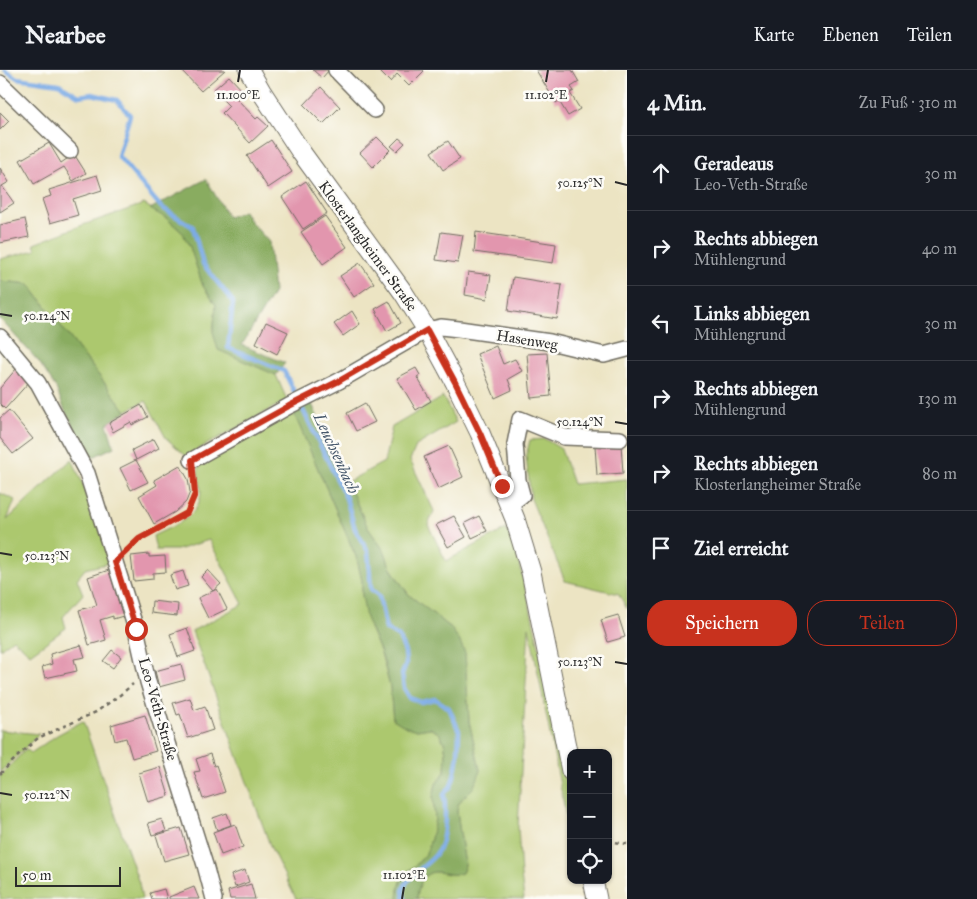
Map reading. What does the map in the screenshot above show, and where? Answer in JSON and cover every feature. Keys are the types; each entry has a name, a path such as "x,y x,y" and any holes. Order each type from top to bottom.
{"main road":[{"name":"Klosterlangheimer Straße","path":"249,70 301,152 403,292 427,330 480,433 515,519 531,572 567,751"},
{"path":"594,884 597,899"}],"street":[{"path":"336,70 375,110"},
{"path":"0,83 70,151"},
{"name":"Hasenweg","path":"427,330 441,328 459,329 550,342 604,354 627,349"},
{"path":"192,460 289,406 339,381 427,330"},
{"name":"Leo-Veth-Straße","path":"0,337 38,383 88,473 136,629 148,682 205,864 214,899"},
{"path":"509,505 522,495 518,480 515,444 520,419 564,437 620,438"}],"path":[{"path":"115,562 139,539 187,513 195,494 192,460"},
{"path":"0,774 38,738 96,712 134,683 145,669"},
{"path":"612,842 627,844"}],"green space":[{"path":"206,179 228,217 244,211 250,221 269,242 274,292 242,345 285,363 276,375 218,350 213,332 216,305 203,286 190,247 182,232 166,218 150,209"},
{"path":"144,204 166,218 182,232 190,247 203,286 216,305 213,332 241,360 276,375 287,400 186,456 166,438 146,401 126,411 29,284 0,280 0,259 36,250 34,244"},
{"path":"0,280 29,284 126,411 107,424 114,447 91,458 65,411 56,388 39,362 0,319"},
{"path":"443,397 456,422 416,446 410,460 434,511 428,525 446,561 506,529 512,536 541,656 567,787 567,821 529,627 518,827 524,899 417,899 420,885 428,874 432,872 462,873 465,865 457,811 458,805 480,770 469,721 465,653 459,640 450,627 409,595 390,567 385,552 368,528 347,482 384,462 392,427"},
{"path":"311,402 368,528 385,552 390,567 409,595 450,627 465,653 469,721 480,770 473,788 462,799 457,811 465,865 462,873 458,874 432,872 428,874 420,885 417,899 398,899 399,888 402,877 426,854 431,839 435,819 433,797 436,784 445,772 446,753 444,742 439,733 430,728 417,730 406,727 393,719 390,687 384,662 366,618 362,595 362,581 357,559 293,411"},
{"path":"293,411 357,559 362,581 362,595 370,628 381,653 390,687 393,719 417,730 429,728 439,733 444,742 446,753 445,772 436,784 433,797 435,819 431,839 426,854 409,870 399,888 398,899 296,899 271,848 192,631 243,604 209,540 177,550 156,550 153,536 184,520 196,508 201,492 198,472 201,461"},
{"path":"545,439 561,449 573,484 627,479 627,609 619,594 565,581 531,499 526,456 530,440"},
{"path":"72,459 93,507 110,563 85,569 77,579 83,594 63,617 66,628 30,654 13,639 0,649 0,493 15,500 7,520"},
{"path":"83,721 139,883 142,899 0,899 0,776 26,749 31,753 57,735"},
{"path":"0,730 39,734 0,772"}],"building":[{"path":"181,70 225,70 201,91"},
{"path":"313,70 329,70 322,78"},
{"path":"378,70 424,71 409,86 397,74 390,82"},
{"path":"536,70 572,70 579,82 571,87 574,91 570,93 580,109 568,116 559,101 556,103"},
{"path":"229,76 244,92 237,99 256,119 258,117 268,126 250,143 222,113 229,106 213,90"},
{"path":"321,87 340,107 323,124 304,105"},
{"path":"0,112 9,121 0,130"},
{"path":"377,137 390,150 373,167 360,153"},
{"path":"399,138 405,143 397,151 391,146"},
{"path":"271,140 292,172 268,188 247,156"},
{"path":"448,141 460,159 443,170 431,152"},
{"path":"49,143 61,163 74,154 86,173 73,181 64,167 34,184 20,160"},
{"path":"0,168 9,182 2,186 14,203 0,212"},
{"path":"97,175 102,190 73,199 78,215 50,223 42,199 51,196 49,190"},
{"path":"306,181 327,213 303,229 282,197"},
{"path":"325,216 347,247 323,264 301,232"},
{"path":"25,219 29,237 0,243 0,225"},
{"path":"441,232 463,235 458,263 436,260"},
{"path":"476,232 556,244 553,263 474,252"},
{"path":"360,263 374,283 354,297 340,276"},
{"path":"468,272 491,275 487,299 465,295"},
{"path":"513,277 562,285 557,319 508,311"},
{"path":"389,301 401,323 387,331 375,309"},
{"path":"352,311 360,324 343,336 334,324"},
{"path":"266,322 288,332 277,354 256,343"},
{"path":"496,346 503,364 515,359 522,371 508,379 512,390 495,398 477,354"},
{"path":"547,353 551,396 531,398 527,354"},
{"path":"416,368 420,375 417,377 431,401 416,410 397,378"},
{"path":"16,369 30,381 5,409 0,404 0,388"},
{"path":"365,403 375,422 356,431 347,413"},
{"path":"141,405 148,417 132,425 131,422 113,432 109,423"},
{"path":"9,410 33,439 13,454 0,438 0,418"},
{"path":"154,439 159,448 136,460 132,450"},
{"path":"621,444 623,473 597,475 595,446"},
{"path":"449,446 463,477 438,489 424,457"},
{"path":"136,460 148,482 131,490 120,468"},
{"path":"180,465 188,479 190,492 186,502 175,512 154,524 139,496 157,485 154,480"},
{"path":"454,516 466,537 448,547 436,525"},
{"path":"479,516 487,531 472,538 465,523"},
{"path":"149,554 149,557 165,556 166,572 153,573 153,579 134,581 131,556"},
{"path":"109,570 123,616 113,619 113,616 100,620 106,640 89,645 79,610 97,605 88,577"},
{"path":"208,570 221,584 213,591 201,577"},
{"path":"183,571 188,586 175,590 170,575"},
{"path":"217,589 227,609 208,618 198,598"},
{"path":"152,601 178,604 177,616 151,613"},
{"path":"618,615 625,637 608,642 601,620"},
{"path":"187,628 195,651 178,657 170,634"},
{"path":"81,645 85,657 74,659 77,671 45,678 42,667 52,664 50,654"},
{"path":"112,650 121,657 113,668 103,661"},
{"path":"181,664 185,680 159,687 155,671"},
{"path":"190,698 194,710 205,706 213,730 188,738 180,714 177,715 173,703"},
{"path":"145,715 156,751 132,758 126,738 115,741 111,725"},
{"path":"210,754 214,766 216,765 225,792 203,799 194,772 200,771 196,759"},
{"path":"160,767 169,796 148,802 139,773"},
{"path":"227,813 231,825 217,830 213,818"},
{"path":"162,819 166,831 152,835 148,823"},
{"path":"235,824 243,847 221,855 213,832"},
{"path":"181,828 189,854 164,861 156,835"},
{"path":"245,870 249,882 235,887 231,875"},
{"path":"251,884 255,899 230,899 228,891"},
{"path":"194,887 199,899 169,899 169,897"},
{"path":"164,889 167,899 152,899 150,893"}],"waterway":[{"name":"Leuchsenbach","path":"5,70 17,78 59,84 79,96 92,94 117,100 130,115 118,156 161,207 193,227 203,264 233,302 228,348 284,371 346,498 355,529 368,551 371,589 379,596 386,629 399,637 405,652 406,664 402,674 404,688 410,698 421,702 435,699 449,708 459,731 458,756 451,786 444,794 445,817 442,841 436,854 408,881 403,891 405,899"}],"route":[{"path":"136,629 115,562 139,539 187,513 195,494 192,460 289,406 339,381 427,330 480,433 502,486"}]}
